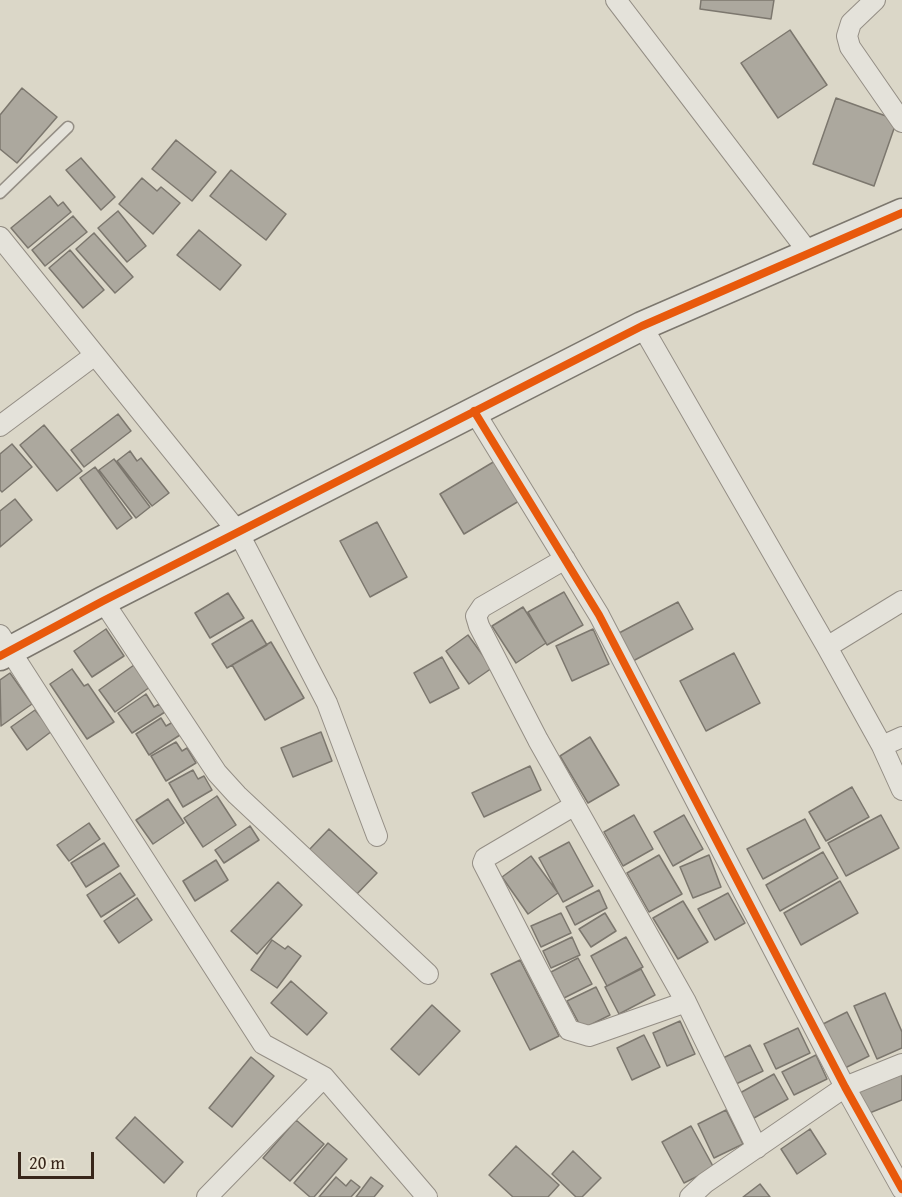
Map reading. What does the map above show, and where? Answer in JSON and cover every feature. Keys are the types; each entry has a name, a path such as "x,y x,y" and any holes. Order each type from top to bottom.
{"street":[{"path":"615,0 809,253"},
{"path":"874,0 851,23 847,36 850,47 902,122"},
{"path":"427,1197 324,1077 263,1044 3,647 103,602 642,326 902,213"},
{"path":"0,237 238,532 327,703 377,836"},
{"path":"642,326 827,646 882,746 902,790"},
{"path":"0,426 95,356"},
{"path":"474,411 599,615 845,1087 902,1189"},
{"path":"565,559 482,608 476,616 479,626 538,740 686,1002 757,1148"},
{"path":"827,646 902,601"},
{"path":"103,602 217,773 230,788 428,974"},
{"path":"882,746 902,737"},
{"path":"575,805 485,858 483,863 565,1023 569,1030 589,1036 686,1002"},
{"path":"690,1197 705,1183 845,1087 902,1064"},
{"path":"207,1197 324,1077"}],"lane":[{"path":"0,193 68,127"}],"building":[{"path":"701,0 774,0 771,19 700,9"},
{"path":"790,30 827,85 778,118 741,63"},
{"path":"22,88 57,117 17,163 0,149 0,115"},
{"path":"836,98 897,120 874,186 813,164"},
{"path":"176,140 216,172 192,201 152,169"},
{"path":"81,158 115,197 101,210 66,170"},
{"path":"231,170 286,214 266,240 210,196"},
{"path":"142,178 157,191 161,187 180,203 153,234 119,204"},
{"path":"50,196 58,206 63,202 71,212 28,248 11,228"},
{"path":"118,211 146,246 127,262 98,228"},
{"path":"73,216 87,232 45,266 32,250"},
{"path":"199,230 241,265 220,290 177,255"},
{"path":"94,233 133,277 115,293 76,249"},
{"path":"70,250 104,290 83,308 49,268"},
{"path":"118,414 131,431 84,467 71,450"},
{"path":"44,425 82,471 57,491 20,445"},
{"path":"12,444 32,467 2,492 0,490 0,454"},
{"path":"130,451 137,461 141,458 169,493 152,506 117,461"},
{"path":"114,459 150,507 136,518 99,470"},
{"path":"495,461 519,501 464,534 440,494"},
{"path":"95,467 132,518 117,529 80,478"},
{"path":"15,499 32,520 0,547 0,511"},
{"path":"377,522 407,577 370,597 340,541"},
{"path":"564,592 583,625 547,645 528,612"},
{"path":"228,593 244,618 210,638 195,613"},
{"path":"678,602 693,629 633,661 619,633"},
{"path":"523,607 546,643 516,663 492,626"},
{"path":"252,620 267,645 227,668 212,644"},
{"path":"106,629 124,656 92,677 74,651"},
{"path":"593,629 609,664 572,681 556,646"},
{"path":"468,635 492,668 469,684 446,651"},
{"path":"271,642 304,698 265,720 232,665"},
{"path":"734,653 760,703 706,731 680,681"},
{"path":"442,657 459,688 430,703 414,673"},
{"path":"134,665 150,687 115,712 99,690"},
{"path":"72,669 84,686 88,684 114,722 87,739 50,684"},
{"path":"10,673 32,704 1,726 0,680"},
{"path":"146,694 154,707 159,704 165,712 132,733 118,713"},
{"path":"35,710 52,731 27,750 11,727"},
{"path":"161,718 166,726 173,722 180,735 149,755 136,734"},
{"path":"321,732 332,761 293,777 281,748"},
{"path":"590,737 619,785 588,803 560,756"},
{"path":"176,742 182,751 187,748 196,763 166,781 151,756"},
{"path":"530,766 541,790 484,817 472,793"},
{"path":"193,770 198,779 204,776 212,790 183,807 169,783"},
{"path":"852,787 869,817 826,841 809,812"},
{"path":"217,796 236,825 203,847 184,818"},
{"path":"168,799 184,823 153,844 136,820"},
{"path":"634,815 653,849 623,866 604,832"},
{"path":"684,815 703,849 673,866 654,832"},
{"path":"881,815 899,848 846,876 828,843"},
{"path":"805,819 820,848 763,879 747,849"},
{"path":"89,823 100,839 69,861 57,845"},
{"path":"250,826 259,840 224,863 215,850"},
{"path":"329,829 377,873 354,897 307,852"},
{"path":"569,842 593,886 563,902 539,858"},
{"path":"104,843 119,866 86,887 71,863"},
{"path":"823,852 838,878 780,911 766,885"},
{"path":"659,855 682,894 649,912 627,873"},
{"path":"709,855 721,887 693,898 680,867"},
{"path":"531,856 558,893 528,914 502,877"},
{"path":"216,860 228,880 195,901 183,881"},
{"path":"120,873 135,895 101,917 87,895"},
{"path":"840,881 858,913 801,945 784,913"},
{"path":"278,882 302,905 257,954 231,931"},
{"path":"599,890 607,908 575,925 566,907"},
{"path":"728,893 745,923 715,940 698,909"},
{"path":"137,898 152,920 119,943 104,921"},
{"path":"683,901 708,942 678,959 653,918"},
{"path":"561,913 571,933 541,947 531,926"},
{"path":"605,913 616,931 591,947 579,929"},
{"path":"572,937 580,955 551,968 543,951"},
{"path":"626,937 643,967 607,986 591,956"},
{"path":"272,940 285,949 288,946 301,956 277,988 251,970"},
{"path":"578,958 592,984 564,998 551,972"},
{"path":"520,960 559,1036 530,1050 491,974"},
{"path":"641,969 655,995 619,1014 605,987"},
{"path":"291,981 327,1013 307,1035 271,1003"},
{"path":"596,987 610,1015 582,1029 567,1001"},
{"path":"885,993 902,1032 902,1048 877,1059 854,1006"},
{"path":"432,1005 460,1031 419,1075 391,1049"},
{"path":"847,1012 869,1056 843,1069 821,1025"},
{"path":"680,1021 695,1054 667,1066 653,1033"},
{"path":"798,1028 810,1053 776,1069 764,1044"},
{"path":"644,1035 660,1067 632,1080 617,1048"},
{"path":"750,1045 763,1071 734,1085 721,1059"},
{"path":"816,1055 827,1079 794,1095 782,1072"},
{"path":"251,1057 274,1076 232,1127 209,1108"},
{"path":"902,1072 902,1100 867,1114 858,1090"},
{"path":"774,1074 788,1099 754,1118 740,1093"},
{"path":"726,1110 743,1144 714,1158 698,1124"},
{"path":"135,1117 183,1162 164,1183 116,1138"},
{"path":"296,1120 324,1144 290,1181 263,1158"},
{"path":"691,1126 714,1168 684,1183 662,1142"},
{"path":"810,1129 826,1154 797,1174 781,1149"},
{"path":"328,1143 347,1159 314,1197 310,1197 294,1183"},
{"path":"516,1146 559,1185 548,1197 513,1197 489,1175"},
{"path":"573,1151 601,1178 582,1197 576,1197 552,1174"},
{"path":"336,1177 346,1186 351,1180 360,1187 351,1197 319,1197"},
{"path":"371,1177 383,1186 374,1197 356,1197"},
{"path":"760,1184 770,1197 743,1197"}],"cycle path":[{"path":"0,656 103,601 642,326 902,213"},
{"path":"474,411 599,615 845,1087 902,1189"}]}
